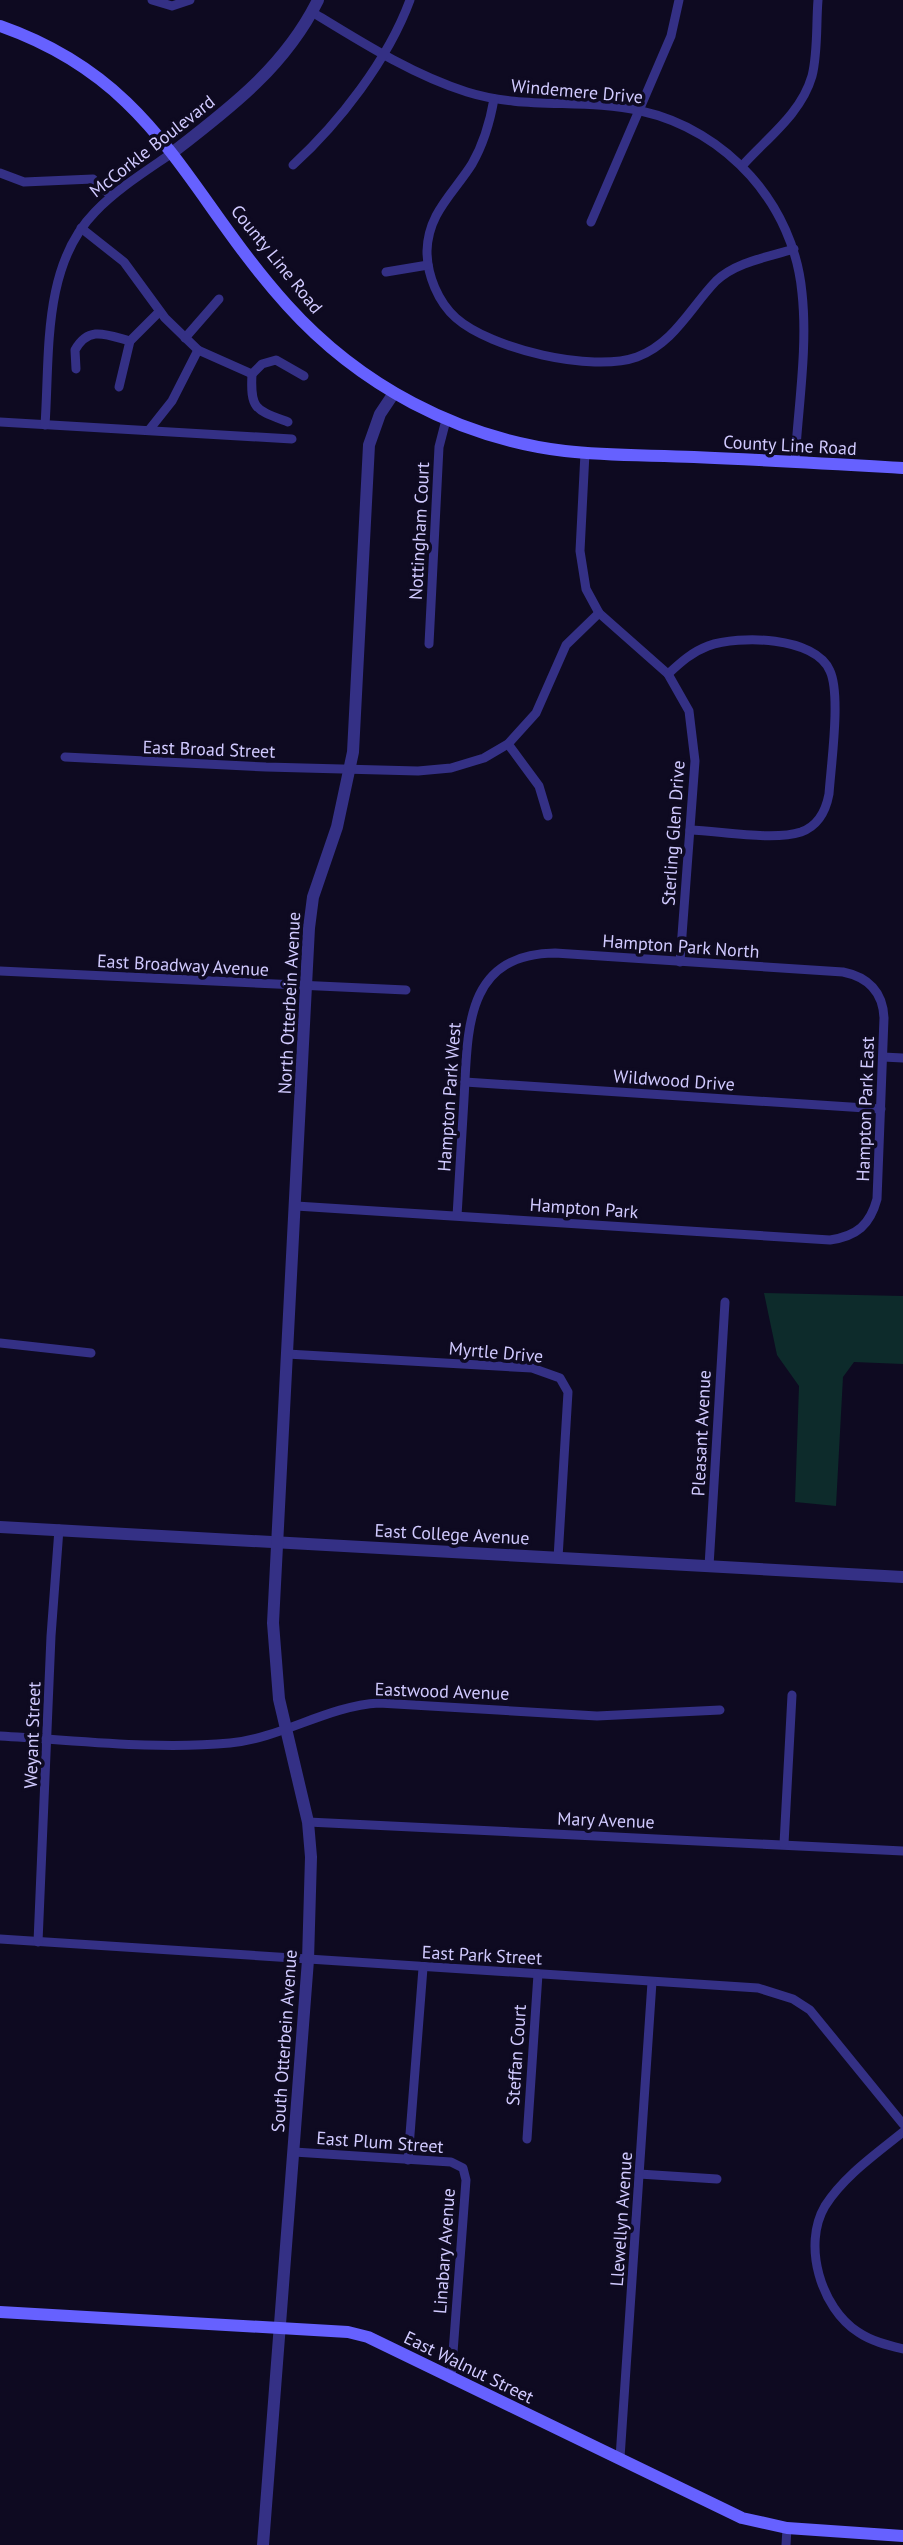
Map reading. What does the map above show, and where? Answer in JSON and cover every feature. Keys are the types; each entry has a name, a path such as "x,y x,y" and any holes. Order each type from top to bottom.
{"main road":[{"name":"County Line Road","path":"0,27 51,47 93,73 138,112 286,304 329,346 394,393 446,419 507,440 585,453 903,468"},
{"name":"East Walnut Street","path":"0,2312 348,2332 368,2337 742,2518 787,2528 903,2536"}],"street":[{"path":"152,0 172,6 190,0"},
{"path":"293,166 344,112 382,52 410,0"},
{"path":"591,222 671,36 679,0"},
{"path":"742,166 793,113 807,90 815,58 818,0"},
{"name":"Windemere Drive","path":"316,6 382,52 433,79 494,99 639,110 690,128 732,156 779,214 794,249 801,278 803,317 795,462"},
{"name":"McCorkle Boulevard","path":"45,425 56,287 67,252 81,228 111,197 172,153 264,77 316,6"},
{"path":"494,99 486,134 472,163 435,216 429,237 428,265 445,306 472,331 533,352 597,362 635,358 672,335 724,275 744,264 794,249"},
{"path":"0,173 24,182 93,179 111,197"},
{"path":"81,228 124,262 159,312 198,350 253,374"},
{"path":"386,272 428,265"},
{"path":"185,338 219,299"},
{"path":"119,387 130,341 159,312"},
{"path":"76,369 75,350 87,335 94,332 130,341"},
{"path":"149,430 172,401 198,350"},
{"path":"288,422 260,411 255,406 251,396 253,374 262,364 276,360 304,376"},
{"name":"North Otterbein Avenue","path":"276,1543 313,897 337,827 351,769 367,457 373,429 394,393"},
{"name":"Nottingham Court","path":"429,645 439,447 446,419"},
{"path":"0,422 292,439"},
{"name":"Sterling Glen Drive","path":"585,453 580,565 586,589 599,613 668,674 689,711 695,761 680,962"},
{"path":"548,816 539,786 508,744 536,713 566,645 599,613"},
{"path":"668,674 695,651 710,645 742,641 804,646 823,658 834,679 830,794 818,820 800,832 779,835 690,830"},
{"name":"East Broad Street","path":"65,757 418,771 451,768 484,758 508,744"},
{"name":"Hampton Park North","path":"485,983 509,964 525,956 542,953 843,972 863,978 877,992"},
{"name":"East Broadway Avenue","path":"0,971 405,990"},
{"name":"Hampton Park West","path":"457,1216 470,1016 485,983"},
{"name":"Hampton Park East","path":"866,1226 877,1199 884,1013 877,992"},
{"path":"883,1057 903,1058"},
{"name":"Wildwood Drive","path":"465,1082 881,1109"},
{"name":"Hampton Park","path":"296,1206 830,1240 849,1237 866,1226"},
{"name":"Pleasant Avenue","path":"709,1566 725,1302"},
{"path":"0,1343 91,1353"},
{"name":"Myrtle Drive","path":"287,1354 532,1368 543,1369 560,1378 568,1392 558,1558"},
{"name":"East College Avenue","path":"0,1527 903,1577"},
{"name":"Weyant Street","path":"38,1942 59,1530"},
{"name":"South Otterbein Avenue","path":"263,2545 294,2152 311,1857 308,1822 286,1731 274,1659 276,1543"},
{"path":"784,1844 792,1695"},
{"name":"Eastwood Avenue","path":"0,1736 230,1743 286,1731 360,1704 379,1703 597,1716 720,1710"},
{"name":"Mary Avenue","path":"308,1822 903,1851"},
{"name":"East Park Street","path":"0,1939 758,1988 793,1999 810,2010 903,2124"},
{"path":"408,2160 423,1968"},
{"name":"Steffan Court","path":"527,2139 538,1974"},
{"name":"Llewellyn Avenue","path":"620,2458 652,1982"},
{"path":"903,2132 840,2187 824,2208 816,2243 820,2278 844,2319 857,2332 878,2343 903,2349"},
{"name":"East Plum Street","path":"294,2152 452,2162 463,2168"},
{"name":"Linabary Avenue","path":"451,2379 466,2180 463,2168"},
{"path":"639,2174 717,2179"},
{"path":"786,2545 787,2528"}],"green space":[{"path":"764,1293 903,1296 903,1364 854,1362 843,1377 836,1506 795,1502 799,1386 777,1355"}]}
